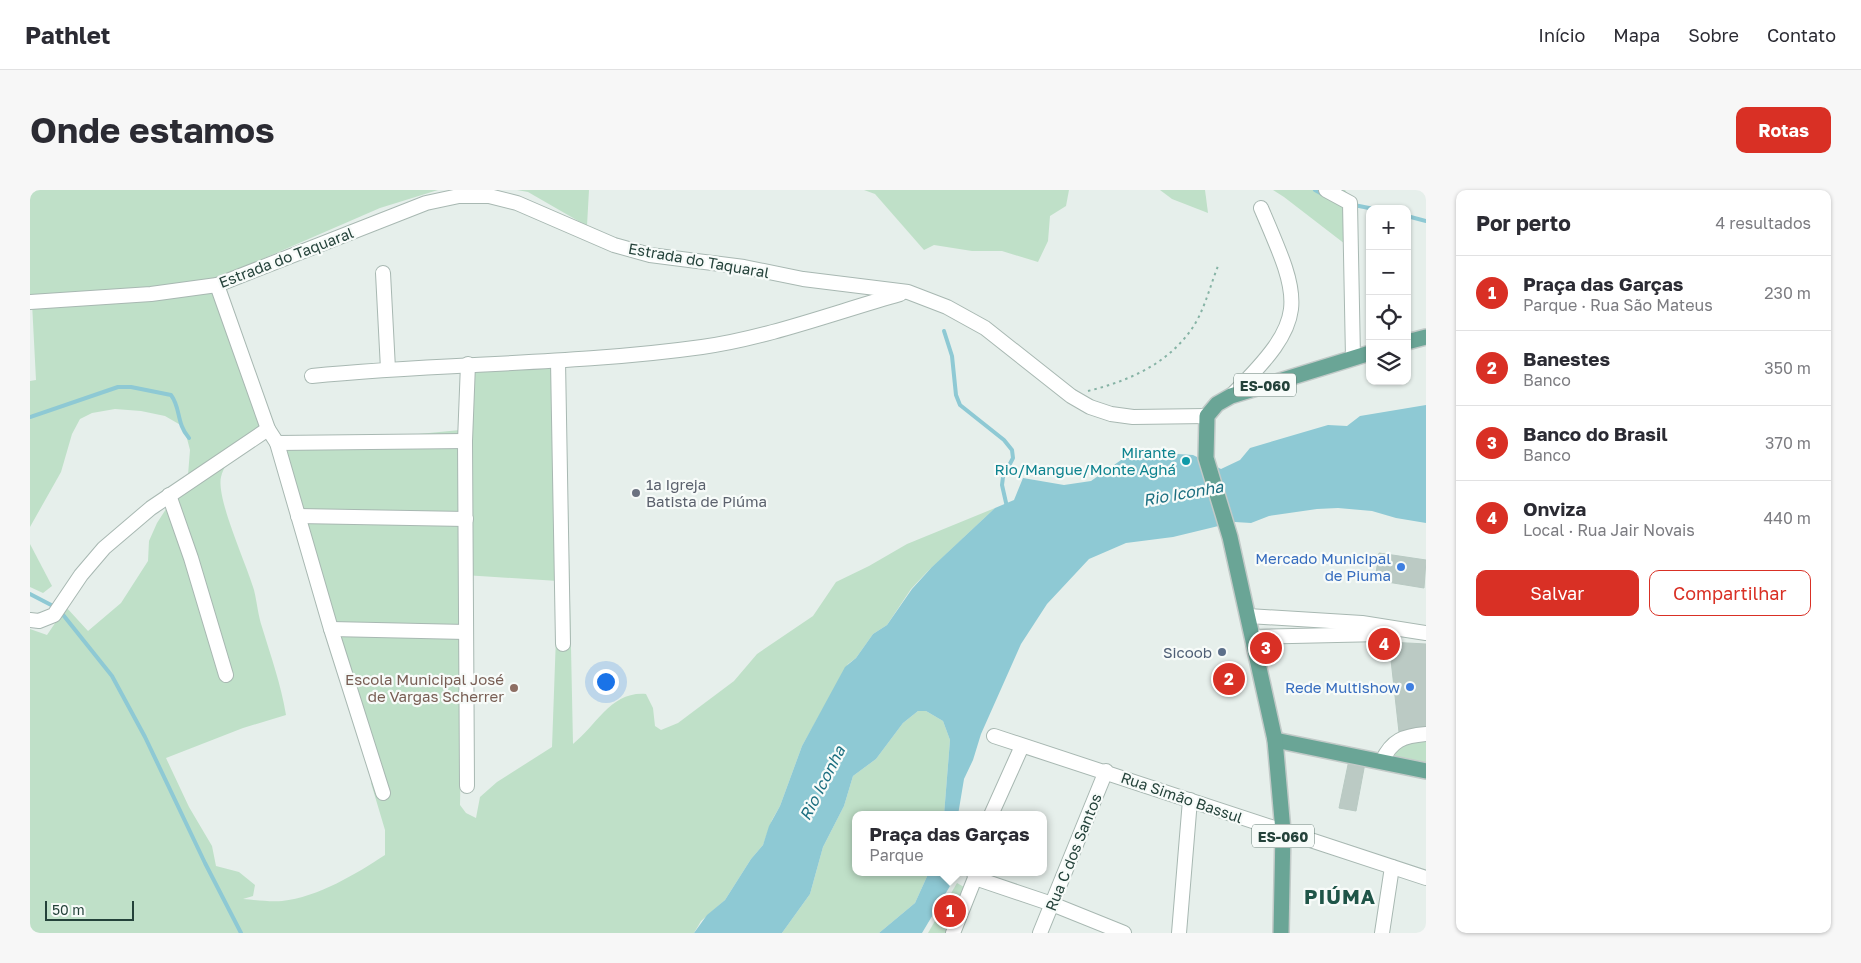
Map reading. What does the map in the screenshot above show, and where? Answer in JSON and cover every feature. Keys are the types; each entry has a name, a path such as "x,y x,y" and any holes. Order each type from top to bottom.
{"main road":[{"path":"1411,341 1426,337"},
{"name":"ES-060","path":"1281,933 1283,831 1275,740 1230,537 1206,458 1207,416 1217,404 1232,396 1366,354"},
{"path":"1275,740 1426,771"}],"street":[{"path":"1326,190 1349,196 1353,358"},
{"name":"Estrada do Taquaral","path":"30,302 151,294 217,285 426,202 459,196 489,196 517,203 614,245 650,255 744,267 803,279 908,292 947,307 985,328 1071,396 1090,407 1111,414 1133,417 1207,416"},
{"path":"1232,396 1266,361 1279,343 1289,322 1293,307 1292,292 1282,258 1261,208"},
{"path":"383,273 388,368"},
{"path":"217,285 268,429 277,443 383,793"},
{"path":"312,376 388,368 558,361 723,343 908,292"},
{"path":"558,361 563,644"},
{"path":"467,786 465,441 468,364"},
{"path":"30,620 39,621 54,615 81,575 104,548 169,495 268,429"},
{"path":"277,443 465,441"},
{"path":"169,495 191,558 226,675"},
{"path":"298,516 466,519"},
{"path":"1248,616 1362,628"},
{"path":"1252,637 1386,625 1395,629 1426,633"},
{"path":"332,629 466,632"},
{"path":"1382,761 1388,748 1398,740 1426,734"},
{"name":"Rua Simão Bassul","path":"994,736 1106,771 1426,878"},
{"path":"992,811 1022,746"},
{"name":"Rua C dos Santos","path":"1040,933 1106,771"},
{"path":"1179,933 1190,800"},
{"path":"1382,933 1392,867"},
{"path":"953,933 974,876"},
{"path":"977,876 1124,933"}],"path":[{"path":"1071,396 1136,377 1158,362 1192,329 1218,266"}],"green space":[{"path":"30,190 438,190 380,208 221,277 264,431 238,450 228,462 221,477 221,487 227,516 254,590 261,622 279,681 286,715 243,728 166,758 189,807 212,846 216,866 239,872 255,885 253,896 243,899 282,901 309,895 336,884 385,855 385,830 371,783 378,772 285,447 460,430 477,361 565,358 573,744 614,703 634,695 646,694 653,708 655,726 661,730 678,723 734,681 757,654 813,616 836,582 907,544 995,508 927,572 911,589 887,625 873,634 856,658 848,664 802,746 780,806 772,820 763,845 751,859 725,900 701,921 694,933 30,933 30,629 47,635 66,607 88,631 121,603 148,561 149,541 157,523 188,475 190,450 184,427 165,416 141,411 115,409 92,413 80,419 72,434 61,472 30,527 30,381 36,380 32,303 30,302","holes":["464,575 558,581 552,747 497,782 480,797 476,818 466,813 460,805"]},
{"path":"517,190 589,190 587,226 528,192"},
{"path":"864,190 1069,190 1066,206 1050,216 1048,241 1038,262 1002,251 972,251 934,245 924,250 875,194"},
{"path":"1160,190 1205,190 1208,213 1172,199"},
{"path":"1273,190 1345,190 1347,193 1345,244 1284,197"},
{"path":"30,544 52,586 43,593 30,587"},
{"path":"918,711 926,711 943,721 950,740 944,811 852,811 852,876 927,876 915,903 879,933 782,933 810,894 823,847 844,806 853,776 876,759 903,723"},
{"path":"1426,739 1426,763 1394,756 1404,741"},
{"path":"957,883 969,890 950,933 928,933"}],"water":[{"name":"Rio Iconha","path":"1426,405 1426,523 1396,518 1372,511 1338,508 1317,509 1269,516 1251,523 1235,522 1173,537 1126,543 1089,559 1047,604 1021,644 981,734 973,760 964,779 959,811 944,811 950,740 943,721 926,711 918,711 903,723 876,759 853,776 844,806 823,847 810,894 782,933 694,933 707,915 725,900 751,859 763,845 769,826 780,806 802,746 845,667 856,658 873,634 887,625 912,589 932,567 995,508 1014,500 1023,478 1064,485 1091,481 1124,458 1163,453 1193,455 1221,469 1240,460 1250,448 1328,425 1347,426 1360,416"},
{"path":"927,876 953,876 953,881 922,933 879,933 915,903"}],"building":[{"name":"Mercado Municipal de Piuma","path":"1379,553 1426,560 1424,588 1375,580"},
{"name":"Rede Multishow","path":"1389,642 1426,644 1426,730 1399,732"},
{"path":"1349,760 1365,763 1356,811 1339,808"}],"waterway":[{"path":"1315,190 1324,195"},
{"path":"1354,205 1366,207"},
{"path":"1411,217 1426,221"},
{"path":"944,331 952,356 956,395 960,405 1004,440 1012,450 1013,458 1003,477 1002,485 1007,507"},
{"path":"30,417 118,387 131,387 171,395 182,427 189,438"},
{"path":"30,594 55,607"},
{"path":"60,611 112,676 145,737 205,863 241,933"}],"place":[{"name":"Mirante Rio/Mangue/Monte Aghá","path":"1186,461"},
{"name":"1ª Igreja Batista de Piúma","path":"636,493"},
{"name":"Mercado Municipal de Piuma","path":"1401,567"},
{"name":"Onviza","path":"1384,644"},
{"name":"Banco do Brasil","path":"1266,648"},
{"name":"Sicoob","path":"1222,652"},
{"name":"Banestes","path":"1229,679"},
{"name":"Rede Multishow","path":"1410,687"},
{"name":"Escola Municipal José de Vargas Scherrer","path":"514,688"},
{"name":"Praça das Garças","path":"950,911"}],"district":[{"name":"PIÚMA","path":"1340,896"}]}
